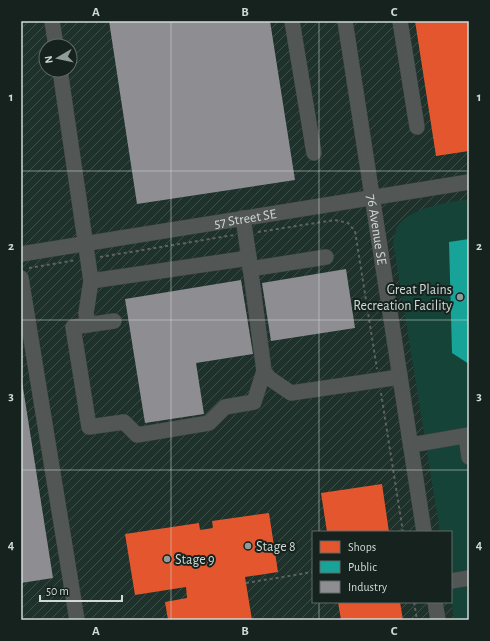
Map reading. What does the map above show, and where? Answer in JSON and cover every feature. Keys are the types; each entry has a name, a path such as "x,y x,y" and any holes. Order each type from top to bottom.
{"street":[{"path":"52,21 55,38"},
{"path":"292,21 314,153"},
{"name":"76 Avenue SE","path":"345,21 424,531"},
{"path":"400,21 417,126"},
{"path":"61,78 91,281 86,313 88,325"},
{"name":"57 Street SE","path":"21,254 469,182"},
{"path":"114,321 73,327 89,427 124,422 137,435 209,423 225,407 254,402 264,371 243,218"},
{"path":"91,281 326,257"},
{"path":"25,273 23,307 77,620"},
{"path":"264,371 269,378 291,393 400,377"},
{"path":"410,445 467,435 469,457"},
{"path":"452,580 469,578"},
{"path":"435,603 438,620"}],"path":[{"path":"25,273 88,258 335,220 348,223 355,231 403,531"},
{"path":"246,583 312,572"},
{"path":"414,603 417,620"}],"shaded area":[{"path":"21,21 469,21 469,620 21,620"}],"green space":[{"path":"469,199 469,620 454,620 452,603 452,531 440,531 393,242 397,227 403,220 420,210 440,204"}],"building: Shops":[{"path":"415,21 469,21 469,151 436,156"},
{"path":"382,484 389,531 327,531 321,493"},
{"path":"269,513 278,572 245,577 252,620 168,620 165,602 187,598 186,587 135,595 125,534 199,523 200,530 213,528 212,521"},
{"path":"338,603 400,603 403,620 341,620"}],"building: Public":[{"name":"Great Plains Recreation Facility","path":"469,239 469,364 452,353 449,242"}],"building: Industry":[{"path":"109,21 270,21 295,180 137,204"},
{"path":"346,269 355,328 271,341 262,283"},
{"path":"241,280 253,354 196,363 204,414 145,423 125,299"},
{"path":"21,375 53,578 21,583"}],"place":[{"name":"Great Plains Recreation Facility","path":"460,297"},
{"name":"Stage 8","path":"248,546"},
{"name":"Stage 9","path":"167,559"}]}
